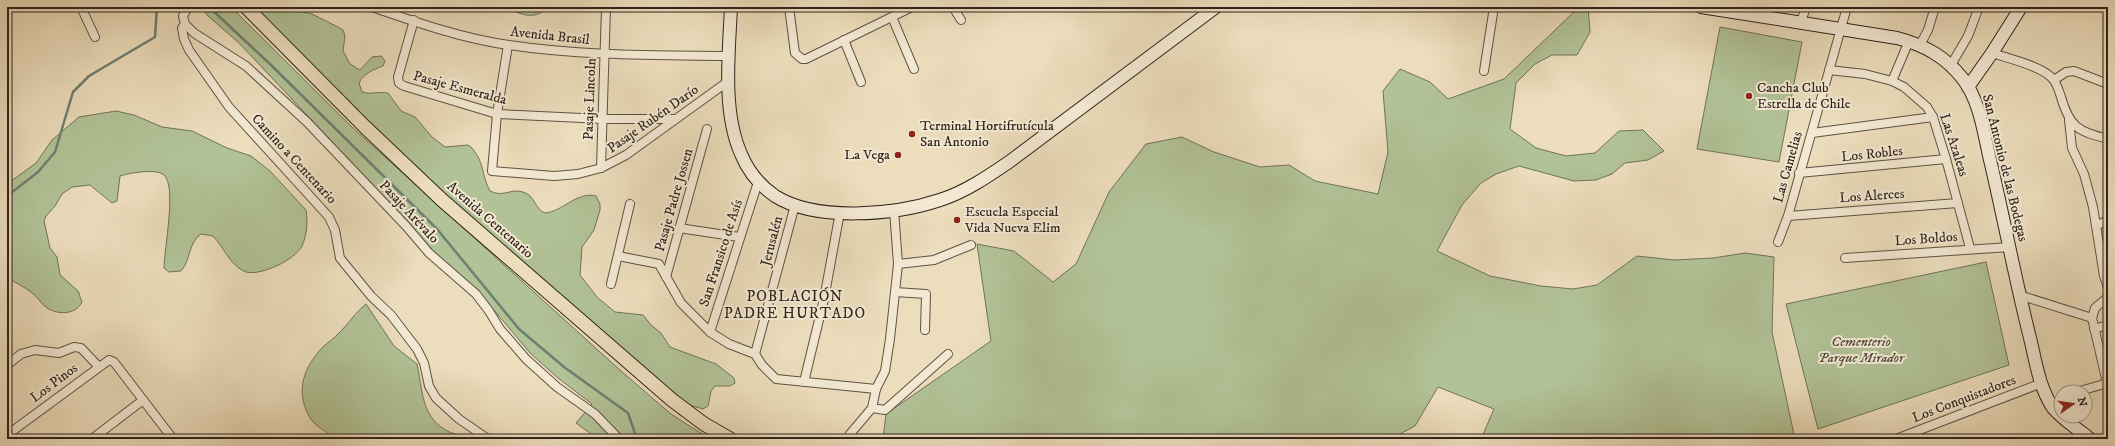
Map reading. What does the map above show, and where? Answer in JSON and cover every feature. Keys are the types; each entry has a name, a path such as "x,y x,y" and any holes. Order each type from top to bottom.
{"main road":[{"name":"Avenida Centenario","path":"246,7 365,127 442,200 672,400 704,424 730,439"}],"street":[{"path":"81,7 95,38"},
{"path":"185,24 183,16 188,7"},
{"name":"Avenida Brasil","path":"372,7 414,20 508,45 605,54 730,56"},
{"name":"Pasaje Lincoln","path":"601,168 606,7"},
{"path":"731,7 730,105 733,131 742,155 758,182 774,195 795,205 823,211 840,212 894,210 941,200 968,187 996,171 1216,7"},
{"path":"789,7 795,53 799,58 806,59 912,7"},
{"path":"953,7 961,20"},
{"path":"1484,71 1494,7"},
{"name":"San Antonio de las Bodegas","path":"1701,7 1840,28 1915,43 1935,52 1951,66 1968,86 1979,115 2010,247 2019,296 2042,383 2053,398"},
{"path":"1801,22 1806,7"},
{"name":"Las Camelias","path":"1778,242 1788,216 1847,7"},
{"path":"1892,81 1915,43 1928,30 1935,7"},
{"path":"1951,66 1968,36 1979,7"},
{"path":"1968,86 1992,53 2021,7"},
{"path":"892,17 914,69"},
{"name":"Pasaje Esmeralda","path":"414,20 398,78 400,83 404,86 497,114 603,119 675,120"},
{"name":"Camino a Centenario","path":"185,24 182,28 186,44 221,96 249,131 329,217 335,230 339,254 343,263 391,315 417,349 424,363 429,386 436,398 459,419 488,439"},
{"name":"Pasaje Arévalo","path":"185,24 194,33 246,66 307,122 429,253 476,294 500,329 526,358 553,384 595,414 619,439"},
{"path":"844,40 861,82"},
{"path":"497,114 508,45"},
{"path":"1992,53 2044,72 2054,80 2069,120 2072,148 2084,174 2108,288"},
{"name":"Las Azaleas","path":"1829,70 1865,74 1892,81 1917,96 1927,107 1932,117 1946,159 1970,248"},
{"path":"2054,80 2066,72 2074,71 2108,84"},
{"name":"Pasaje Rubén Darío","path":"497,114 492,171 554,176 578,174 601,168 626,155 730,80"},
{"path":"1812,133 1932,117"},
{"path":"2069,120 2081,129 2108,139"},
{"name":"Pasaje Padre Jossen","path":"666,277 707,129"},
{"name":"Los Robles","path":"1800,173 1946,159"},
{"name":"San Fransico de Asís","path":"710,332 739,237 758,182"},
{"name":"Los Alerces","path":"1788,216 1958,203"},
{"path":"611,284 630,204"},
{"name":"Jerusalén","path":"755,354 795,205"},
{"path":"848,439 872,408 876,389 885,371 898,264 894,210"},
{"path":"804,382 824,299 840,212"},
{"path":"2096,226 2108,220"},
{"path":"679,228 739,237"},
{"path":"898,264 934,260 954,254 971,245"},
{"name":"Los Boldos","path":"1845,258 1970,248 2010,247"},
{"path":"618,256 659,264 682,303 710,332 729,344 755,354 762,365 776,379 876,389"},
{"path":"895,292 926,294 926,330"},
{"path":"2019,296 2092,318"},
{"path":"2093,387 2107,383 2092,318 2095,308 2108,296"},
{"path":"2094,329 2108,324"},
{"path":"7,365 20,354 35,350 59,353 74,347 81,348 98,366 107,360 112,361 173,439"},
{"path":"872,408 885,410 948,354"},
{"name":"Los Pinos","path":"7,436 98,366"},
{"name":"Los Conquistadores","path":"1896,439 2042,383"},
{"path":"92,439 143,400"},
{"name":"San Antonio de las Bodegas","path":"2071,424 2090,439"}],"green space":[{"path":"202,7 231,7 353,128 621,371 671,414 710,439 598,439 576,423 592,404 558,378 530,353 483,297 434,253 408,222 239,43 207,15"},
{"path":"251,7 292,7 298,11 312,14 338,27 343,30 345,36 343,51 350,64 360,70 372,57 381,56 385,61 383,66 366,74 359,83 362,92 388,93 401,111 415,117 432,137 445,147 468,145 471,147 479,158 490,191 500,194 514,191 523,192 530,196 539,209 545,213 551,212 582,196 596,196 600,204 600,210 594,230 582,247 580,275 597,297 615,312 643,315 651,325 661,333 670,347 716,364 734,378 735,383 730,386 715,386 711,391 708,406 703,409 689,405 672,394 458,206 398,150"},
{"path":"503,7 547,7 542,12 537,14 526,15"},
{"path":"1579,7 1588,7 1590,32 1577,55 1552,55 1535,64 1516,83 1510,129 1536,148 1566,156 1595,153 1619,131 1643,130 1664,151 1648,160 1625,163 1612,174 1596,180 1574,181 1519,166 1496,174 1481,183 1462,205 1437,251 1490,276 1541,286 1573,289 1597,285 1637,256 1674,260 1713,258 1745,253 1774,257 1772,332 1795,439 1481,439 1494,409 1438,387 1415,426 1396,436 1350,436 1349,439 883,439 886,414 991,341 977,244 1014,251 1053,282 1076,264 1109,192 1146,144 1182,137 1214,152 1260,167 1289,165 1315,181 1378,194 1388,152 1383,91 1400,69 1430,82 1448,99 1504,79"},
{"name":"Cancha Club Estrella de Chile","path":"1720,27 1802,42 1779,162 1697,149"},
{"path":"116,111 134,115 162,127 192,131 227,148 251,156 270,171 306,210 306,233 302,246 292,257 277,266 252,273 246,272 236,266 213,236 201,234 194,242 187,262 181,271 169,272 164,268 170,205 168,181 164,175 149,171 120,176 117,201 112,203 90,185 72,187 62,194 44,221 50,248 57,257 60,275 78,291 82,302 76,309 61,313 47,308 31,292 7,278 7,184 36,163 52,140 79,117"},
{"name":"Cementerio Parque Mirador","path":"1986,262 2009,365 1818,429 1786,304"},
{"path":"366,304 394,346 417,364 424,400 436,423 447,431 470,439 332,439 311,420 305,406 302,388 307,371 316,355 323,347 337,335"}],"waterway":[{"path":"7,196 38,172 55,152 73,92 89,76 155,37 157,7"},
{"path":"209,7 271,65 437,229 519,329 564,367 628,413 637,439"}],"place":[{"name":"Cancha Club Estrella de Chile","path":"1749,96"},
{"name":"Terminal Hortifrutícula San Antonio","path":"912,134"},
{"name":"La Vega","path":"898,155"},
{"name":"Escuela Especial Vida Nueva Elim","path":"957,220"}],"district":[{"name":"POBLACIÓN PADRE HURTADO","path":"795,304"}]}
